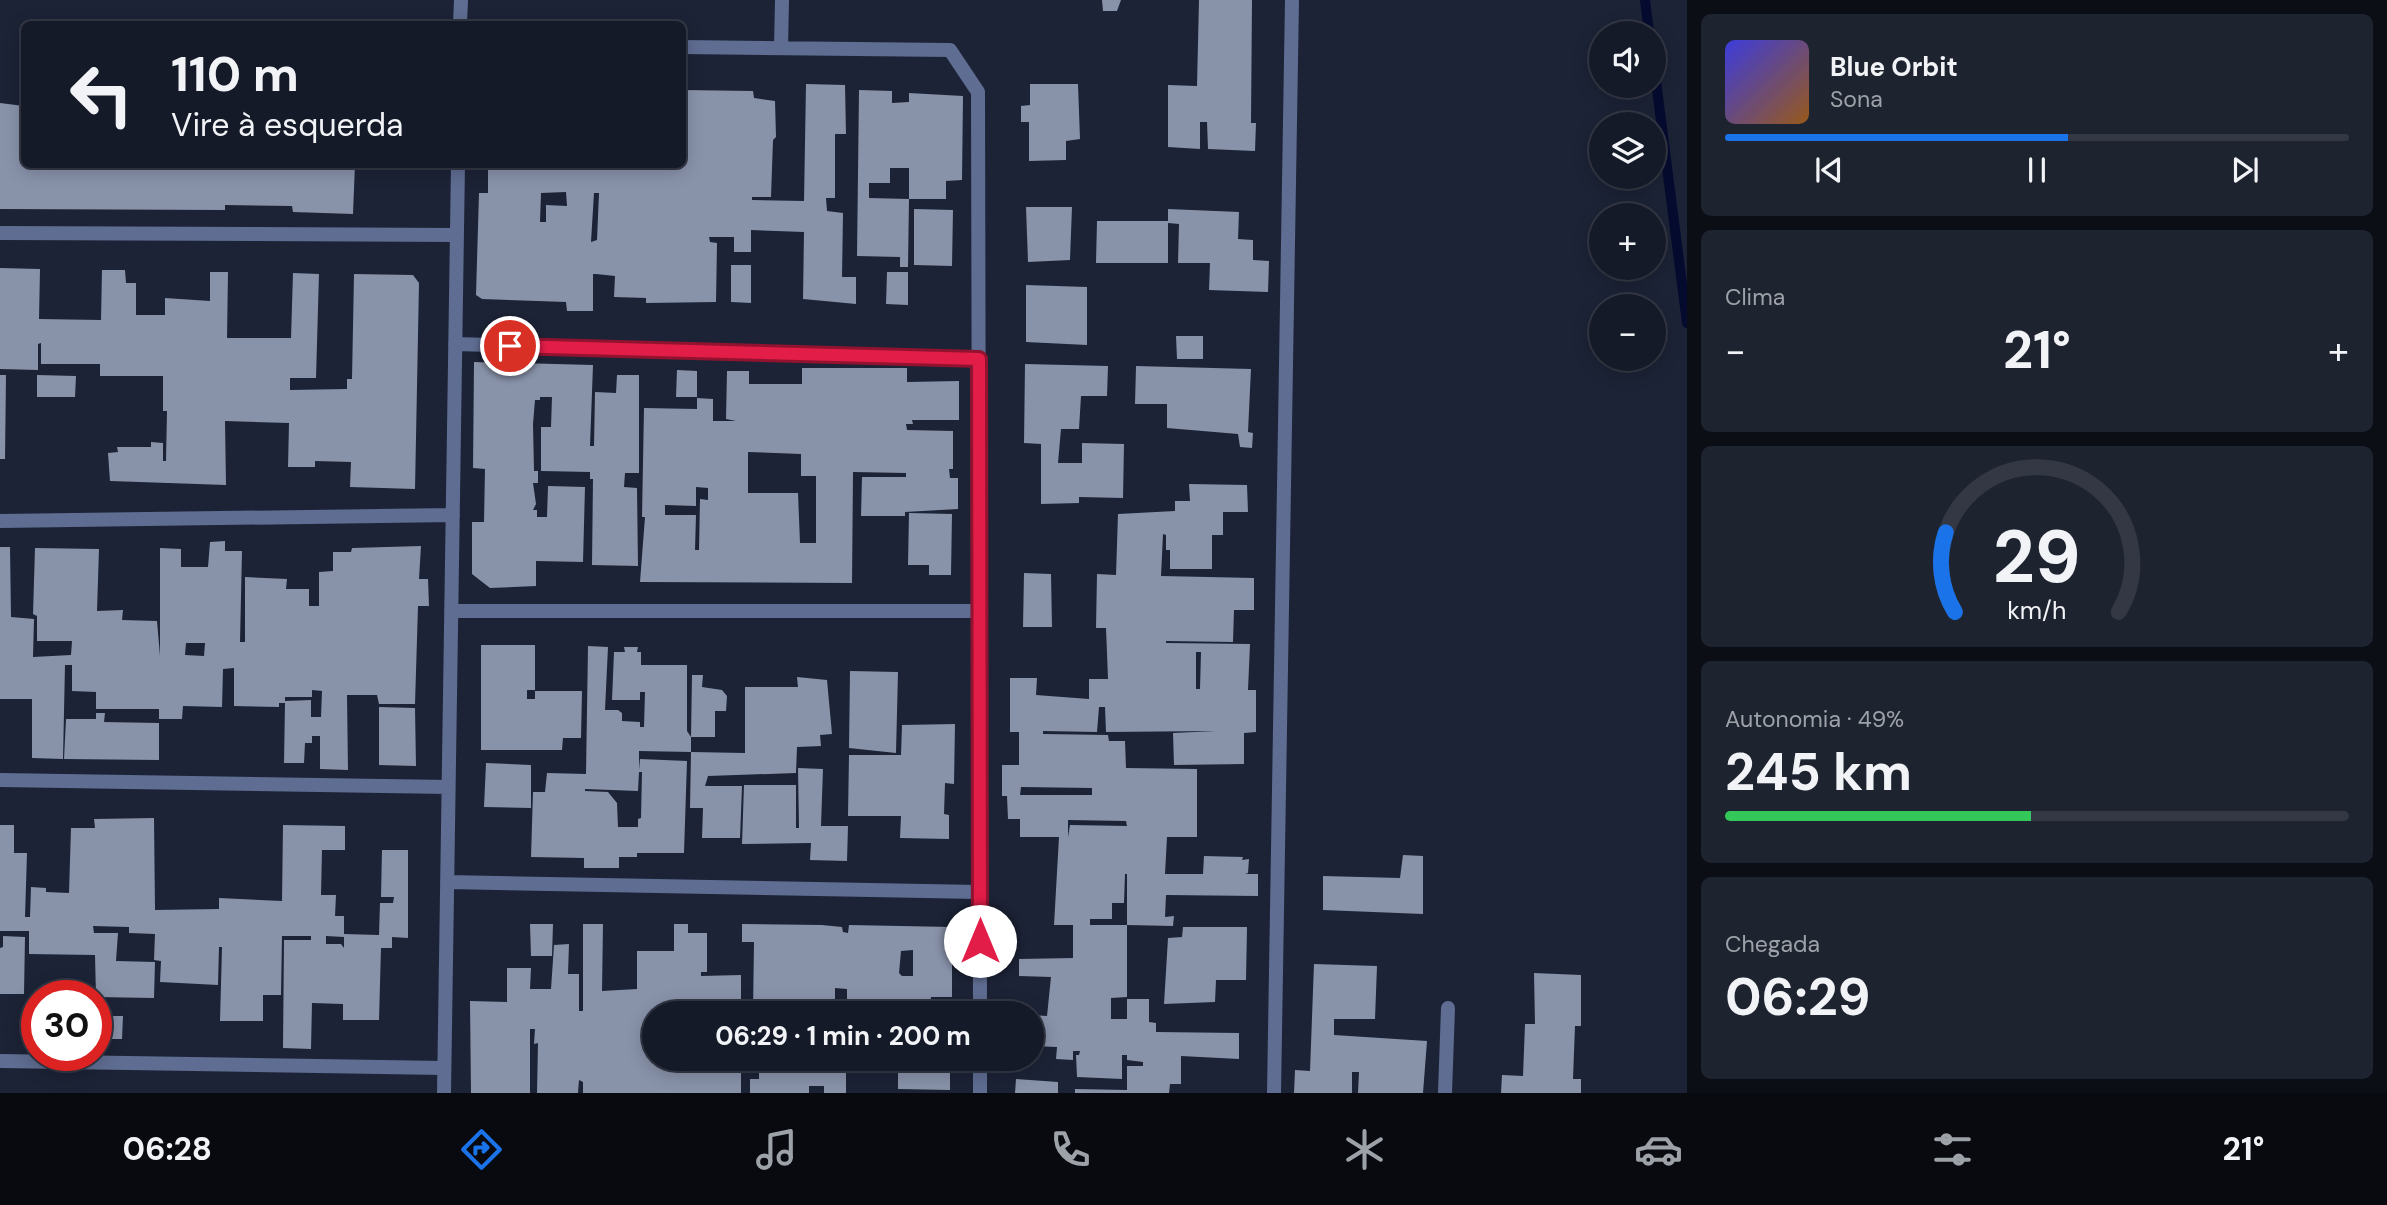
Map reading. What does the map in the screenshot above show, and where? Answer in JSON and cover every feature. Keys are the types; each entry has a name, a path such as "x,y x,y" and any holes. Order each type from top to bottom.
{"street":[{"path":"460,21 461,0"},
{"path":"781,48 782,0"},
{"path":"1274,1093 1292,0"},
{"path":"686,47 950,50 978,92 980,1001"},
{"path":"444,1093 458,168"},
{"path":"0,233 457,235"},
{"path":"455,344 979,359"},
{"path":"0,521 453,514"},
{"path":"451,611 979,611"},
{"path":"0,780 448,787"},
{"path":"447,882 979,892"},
{"path":"1446,1093 1448,1008"},
{"path":"0,1061 444,1068"},
{"path":"980,1071 980,1093"}],"building":[{"path":"1102,0 1121,0 1117,11 1103,11"},
{"path":"1199,0 1252,0 1251,123 1256,123 1255,151 1208,149 1207,122 1200,122 1200,149 1168,147 1168,85 1197,86"},
{"path":"806,84 845,85 846,134 835,134 835,198 826,198 827,211 843,213 842,277 856,277 856,304 803,299 804,232 751,230 751,252 734,252 734,237 709,237 710,242 717,243 716,302 646,303 646,298 614,297 615,276 596,274 593,274 593,311 567,311 566,302 482,299 476,295 479,193 488,193 488,168 686,168 686,90 753,91 754,98 775,101 776,137 773,140 771,197 752,197 752,200 804,201","holes":["566,192 567,206 546,205 546,222 540,222 541,193","594,193 599,193 597,240 591,242"]},
{"path":"1030,84 1078,84 1080,139 1066,141 1066,160 1029,161 1029,122 1021,122 1021,106 1030,105"},
{"path":"859,90 892,91 892,103 909,102 909,93 963,96 962,180 946,181 946,199 909,199 908,267 900,267 900,257 857,256","holes":["890,168 909,168 909,199 869,198 869,183 890,183"]},
{"path":"0,103 21,106 21,168 355,168 353,214 293,212 292,206 225,205 225,210 0,209"},
{"path":"1026,207 1072,207 1070,260 1028,262"},
{"path":"914,209 953,210 952,266 914,265"},
{"path":"1168,209 1239,212 1238,239 1253,240 1253,260 1269,261 1268,292 1209,290 1210,263 1178,263 1179,224 1168,223 1168,263 1096,263 1097,221 1168,221"},
{"path":"731,265 751,265 751,303 731,302"},
{"path":"0,268 40,269 39,319 101,320 102,270 125,270 126,283 136,283 136,315 165,315 165,298 210,301 210,272 228,272 227,338 291,338 293,273 319,274 316,378 290,378 290,390 347,389 347,379 352,379 354,274 413,275 419,283 415,489 350,487 351,462 315,461 315,467 288,467 289,423 225,421 226,485 110,481 108,453 118,452 117,447 151,447 151,442 163,443 163,461 166,461 167,411 163,411 163,376 100,376 100,364 41,364 41,343 38,344 38,370 0,369"},
{"path":"887,272 908,272 908,305 886,304"},
{"path":"1026,285 1087,287 1087,345 1026,342"},
{"path":"1176,336 1203,336 1203,359 1177,359"},
{"path":"474,362 593,365 590,446 594,446 595,392 616,393 617,375 639,375 639,473 625,473 624,487 637,488 638,566 592,565 593,479 590,479 590,472 541,471 541,427 551,427 552,397 540,397 540,400 535,400 533,424 534,471 538,471 538,483 533,483 536,504 533,510 537,510 537,517 547,517 548,486 585,487 583,562 536,561 536,586 490,588 472,574 472,522 484,522 485,469 473,468"},
{"path":"1025,364 1108,366 1107,396 1081,396 1079,429 1061,429 1058,463 1082,463 1082,443 1124,444 1123,498 1079,497 1079,503 1041,504 1041,444 1024,443"},
{"path":"1136,366 1251,369 1248,432 1253,433 1252,448 1240,447 1238,434 1167,428 1167,404 1135,404"},
{"path":"802,368 907,368 907,382 959,381 959,420 912,420 913,424 906,424 907,430 953,431 953,469 949,469 950,478 958,478 958,509 905,512 905,516 861,516 862,477 906,477 906,473 853,472 852,583 640,582 645,517 642,517 644,408 697,409 697,398 713,399 713,421 736,421 726,419 727,371 749,371 749,384 802,384","holes":["748,452 801,454 801,476 816,476 816,543 800,543 798,493 748,493","696,487 708,488 708,500 700,499 699,550 695,550 696,515 665,515 665,505 696,506"]},
{"path":"677,370 697,371 697,397 676,397"},
{"path":"0,375 6,375 5,459 0,459"},
{"path":"37,375 76,376 75,397 37,397"},
{"path":"1189,484 1247,485 1248,512 1223,512 1223,535 1212,535 1212,569 1170,569 1170,550 1166,550 1166,535 1163,534 1161,576 1254,578 1254,610 1234,610 1233,642 1166,641 1250,644 1248,690 1256,690 1256,732 1244,733 1244,764 1174,765 1173,733 1216,731 1106,732 1105,707 1099,707 1097,732 1043,731 1043,734 1108,735 1109,741 1125,741 1126,768 1197,769 1197,837 1167,837 1165,874 1203,874 1204,856 1243,857 1242,860 1249,859 1248,873 1245,874 1258,874 1258,896 1166,895 1165,917 1174,916 1173,926 1127,925 1127,997 1111,998 1111,1019 1127,1019 1127,999 1149,999 1149,1022 1156,1023 1156,1032 1239,1033 1239,1059 1181,1056 1181,1084 1170,1084 1169,1093 1075,1093 1075,1089 1127,1090 1127,1066 1143,1066 1143,1062 1127,1060 1127,1055 1122,1055 1122,1079 1077,1077 1076,1055 1079,1055 1080,1051 1073,1051 1073,1060 1056,1059 1057,1047 1044,1046 1044,1016 1047,1016 1051,977 1019,976 1019,959 1073,958 1073,925 1054,925 1059,837 1020,837 1020,819 1008,819 1007,796 1002,796 1002,765 1019,765 1019,732 1010,732 1010,678 1037,678 1036,695 1089,699 1089,679 1108,679 1106,628 1096,628 1097,574 1116,575 1118,514 1175,511 1175,501 1190,501","holes":["1196,652 1201,652 1200,689 1196,689","1021,787 1092,788 1092,795 1020,795","1068,820 1126,821 1127,826 1070,825 1068,837","1127,874 1127,925 1090,925 1090,919 1112,919 1112,903 1124,903"]},
{"path":"909,513 952,514 951,575 929,575 929,565 908,565"},
{"path":"225,541 225,551 242,551 240,642 245,642 245,577 287,579 286,589 309,589 309,606 319,606 319,572 333,571 333,552 351,552 352,548 421,546 419,579 428,579 429,606 418,606 415,704 379,704 377,695 347,695 348,770 320,769 320,736 312,736 312,743 305,743 304,763 284,763 285,703 279,703 279,707 234,706 234,668 223,669 222,707 183,706 182,719 159,719 159,709 96,709 96,692 72,691 72,665 65,665 63,759 32,758 32,699 0,699 0,547 10,547 11,617 34,619 33,657 71,655 72,641 37,641 37,616 33,614 35,548 99,549 97,611 123,610 122,620 157,621 160,656 160,548 181,549 181,567 208,567 210,542","holes":["186,643 205,643 204,656 185,655","312,690 322,691 321,717 311,717 311,700 285,701 285,697 312,697"]},
{"path":"1024,573 1051,574 1052,627 1023,627"},
{"path":"481,645 535,645 535,690 527,690 527,699 535,699 535,691 582,691 581,738 563,738 562,750 481,750"},
{"path":"588,646 608,647 605,710 618,710 622,713 622,721 640,722 640,727 644,727 645,692 640,692 640,700 612,700 614,652 625,652 624,647 638,647 637,652 641,652 641,665 687,665 687,731 691,737 691,752 639,751 639,770 640,759 687,761 684,853 637,853 637,857 619,857 619,868 584,868 584,858 531,857 533,792 545,792 547,773 586,774","holes":["639,772 642,772 641,818 638,819 638,827 618,827 617,803 608,792 585,791 638,791"]},
{"path":"850,671 898,672 896,753 849,748"},
{"path":"692,675 703,675 702,687 722,690 727,696 726,711 715,711 715,737 691,737"},
{"path":"797,677 827,680 832,734 820,735 821,746 797,747 796,773 708,776 705,786 742,786 740,838 702,838 703,808 690,808 691,752 745,753 745,687 798,687"},
{"path":"379,707 415,708 416,766 379,765"},
{"path":"96,713 105,713 104,722 159,723 159,760 64,759 66,719 96,719"},
{"path":"955,724 954,784 945,783 944,814 949,815 949,839 900,838 901,816 848,816 849,755 901,755 902,725"},
{"path":"486,763 531,765 531,808 484,807"},
{"path":"798,768 823,769 821,826 848,826 847,861 810,860 811,843 742,844 744,785 796,785 796,828 799,828"},
{"path":"154,818 155,910 219,909 219,898 282,901 283,825 345,826 345,850 322,850 321,895 336,895 335,916 344,916 344,934 379,935 380,903 393,903 394,897 381,897 382,850 408,850 408,938 392,937 392,948 381,948 379,1020 343,1020 343,1004 312,1003 311,1049 283,1048 284,940 311,940 311,936 282,936 281,995 263,995 263,1021 220,1021 222,947 219,947 218,985 160,982 161,961 154,960 155,934 129,933 129,927 93,926 94,933 118,933 116,961 155,962 154,998 112,997 112,980 96,980 95,955 29,954 29,931 0,931 0,825 14,825 14,853 27,853 25,917 30,917 31,887 46,888 46,892 69,893 71,828 95,828 94,819","holes":["326,936 344,937 344,948 341,944 326,944"]},
{"path":"1403,855 1423,856 1423,914 1323,910 1323,876 1400,878"},
{"path":"530,924 553,924 552,956 531,956"},
{"path":"583,924 603,924 602,991 637,989 637,951 674,951 674,924 688,924 688,933 707,933 707,972 701,972 701,976 741,975 741,1001 642,1001 642,1071 741,1071 741,1093 583,1093 583,1082 579,1080 578,1093 537,1093 538,1043 534,1044 535,1029 530,1029 530,1093 471,1093 470,1001 507,1002 507,968 531,968 530,989 551,989 554,945 569,944 568,974 579,974 579,1011 583,1011"},
{"path":"742,924 822,925 842,927 843,932 848,933 849,925 952,927 952,997 931,997 931,1001 847,1001 847,989 835,988 835,1001 753,1001 754,942 742,942","holes":["913,950 913,976 902,976 899,973 901,951"]},
{"path":"1183,927 1247,927 1246,980 1216,980 1215,1002 1164,1004 1168,938 1182,937"},
{"path":"3,936 25,937 24,980 21,980 21,994 0,994 0,948 3,947"},
{"path":"1314,964 1377,966 1375,1019 1334,1019 1334,1035 1427,1041 1423,1093 1358,1093 1359,1072 1352,1072 1352,1093 1294,1093 1295,1070 1310,1071"},
{"path":"1534,973 1581,975 1581,1026 1575,1026 1573,1079 1581,1079 1581,1093 1501,1093 1502,1075 1523,1076 1525,1024 1535,1024"},
{"path":"112,1016 123,1016 122,1039 112,1039"},
{"path":"759,1071 846,1071 846,1093 824,1093 824,1086 809,1086 809,1093 750,1093 750,1079 759,1079"},
{"path":"898,1071 950,1071 950,1090 898,1089"},
{"path":"1016,1079 1058,1082 1058,1093 1015,1093"}],"waterway":[{"path":"1645,0 1648,21"},
{"path":"1658,98 1687,323"}],"route":[{"path":"510,346 979,359 980,941"}]}
